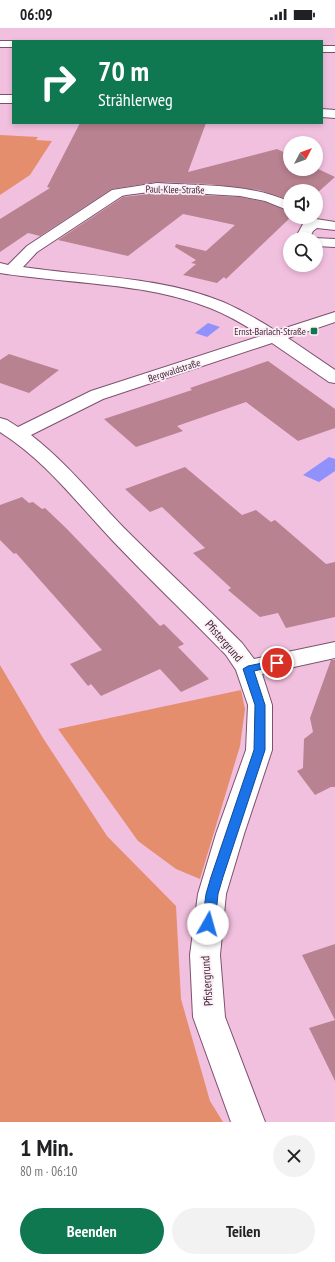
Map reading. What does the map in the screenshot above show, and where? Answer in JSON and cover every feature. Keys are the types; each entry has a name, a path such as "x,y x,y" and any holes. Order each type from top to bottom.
{"street":[{"path":"0,44 12,44"},
{"path":"323,49 335,49"},
{"path":"0,99 12,99"},
{"path":"323,113 335,114"},
{"name":"Paul-Klee-Straße","path":"5,269 32,249 117,193 157,187 240,192 269,197 283,204"},
{"path":"323,223 335,226"},
{"path":"323,242 335,243"},
{"path":"5,269 131,284 173,292 216,305 260,327 274,338 335,378"},
{"name":"Bergwaldstraße","path":"9,429 97,394 274,338 335,317"},
{"name":"Pfistergrund","path":"9,429 48,458 127,544 234,649 248,669 260,705 259,750 212,894 205,954 209,1017 248,1122"},
{"path":"248,669 335,650"}],"shaded area":[{"path":"0,135 38,137 36,140 52,141 30,175 0,195"},
{"path":"208,323 220,327 207,337 195,333"},
{"path":"329,457 335,459 335,471 319,482 303,475"},
{"path":"0,665 43,738 107,836 176,906 181,999 210,1101 223,1122 0,1122"},
{"path":"241,690 245,709 240,746 200,879 176,869 138,841 58,729"}],"building":[{"path":"79,124 206,124 188,172 277,149 283,152 283,176 323,176 323,171 335,177 323,188 323,184 283,184 283,198 259,190 208,184 157,182 112,189 40,236 28,233 0,252 0,219 50,188 47,187"},
{"path":"157,193 240,197 265,202 283,209 284,224 226,279 224,277 217,283 183,275 196,264 191,263 196,260 175,247 176,244 206,251 235,225 183,214 128,256 58,240 123,197"},
{"path":"9,354 59,370 29,393 0,383 0,360"},
{"path":"268,361 335,409 335,428 298,441 246,402 177,426 183,431 136,447 104,419 192,390 190,388"},
{"path":"185,467 242,515 256,510 271,522 275,520 326,564 335,562 335,617 286,628 278,613 260,617 228,590 231,588 193,553 205,548 162,507 150,512 125,489"},
{"path":"22,497 29,503 33,502 42,509 45,508 66,528 160,626 164,624 184,644 178,647 209,679 181,692 160,669 101,696 91,684 88,686 70,664 102,650 16,553 14,554 0,540 0,505"},
{"path":"331,660 335,660 335,787 331,787 315,795 297,771 303,768 304,739 313,732 310,718"},
{"path":"335,944 335,1020 302,955"},
{"path":"335,1020 335,1081 309,1028"}],"place":[{"name":"Ernst-Barlach-Straße","path":"314,331"}],"route":[{"path":"208,924 212,894 230,834 259,750 260,705 248,669 277,663"}]}
